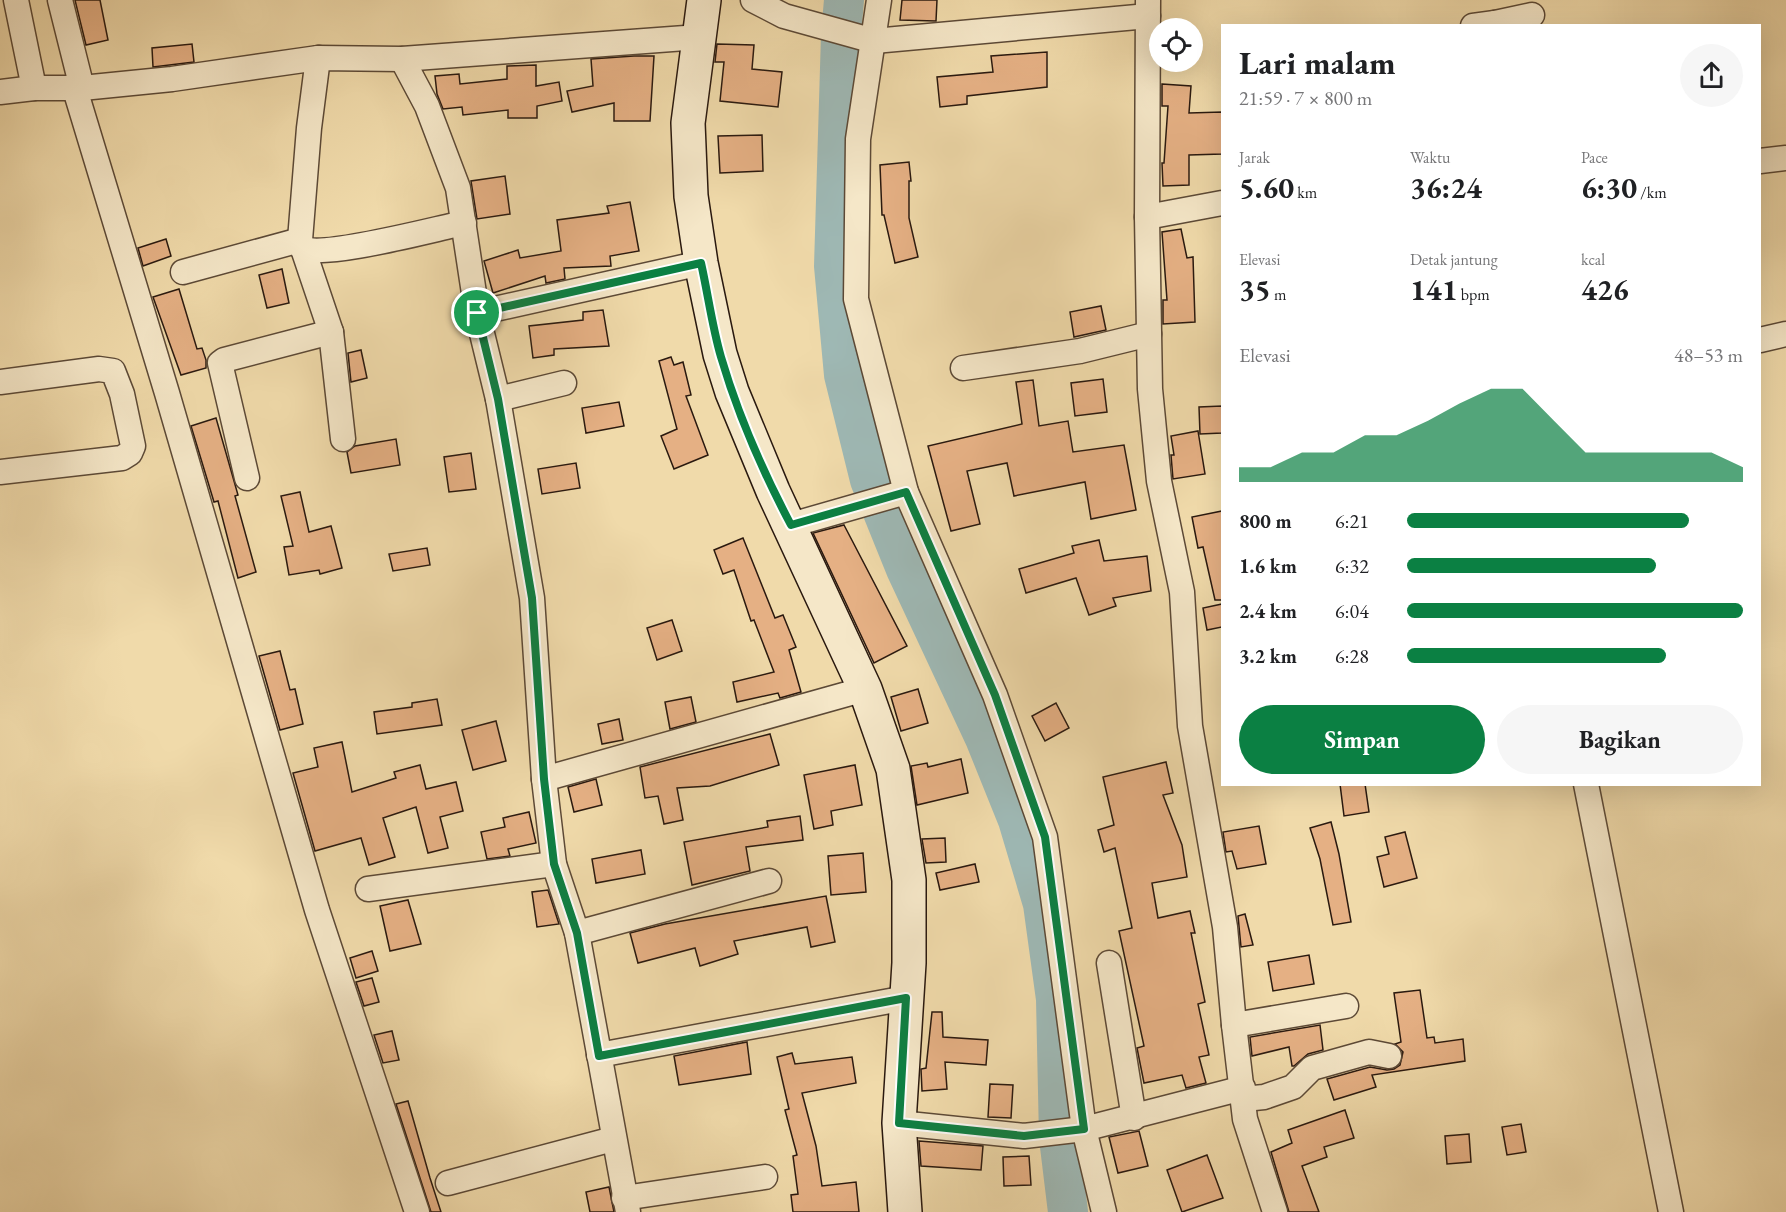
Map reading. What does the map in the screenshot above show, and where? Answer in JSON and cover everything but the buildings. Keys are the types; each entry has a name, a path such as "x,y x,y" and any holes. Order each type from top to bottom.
{"main road":[{"path":"704,0 688,123 691,196 701,263 720,354 732,392 773,491 791,525 865,689 893,769 909,880 906,998 899,1123 905,1212"}],"street":[{"path":"16,0 34,88"},
{"path":"60,0 78,87 317,910 417,1212"},
{"path":"753,0 784,16 864,38 1148,8 1147,217 1150,389 1159,481 1182,592 1190,726 1225,927 1245,1119 1275,1212"},
{"path":"879,0 864,38 858,139 855,299 900,493 995,695 1045,837 1080,1130 1104,1212"},
{"path":"1492,24 1532,15"},
{"path":"0,92 172,79 318,58 402,59 699,37"},
{"path":"318,58 309,128 301,244 331,332 343,439"},
{"path":"402,59 427,106 458,188 477,313 498,399 532,598 544,779 554,864 577,933 626,1205 765,1177"},
{"path":"1761,161 1786,158"},
{"path":"1147,217 1221,203"},
{"path":"301,244 309,252 332,250 464,223"},
{"path":"183,272 301,244"},
{"path":"477,313 701,263"},
{"path":"247,478 220,363 224,360 331,332"},
{"path":"963,368 1080,351 1149,334"},
{"path":"1761,340 1786,334"},
{"path":"0,382 99,369 113,371 123,394 133,446 130,453 122,458 0,472"},
{"path":"498,399 564,383"},
{"path":"791,525 900,493"},
{"path":"544,779 865,689"},
{"path":"1586,786 1671,1212"},
{"path":"368,889 554,864"},
{"path":"577,933 770,881"},
{"path":"1109,963 1134,1118"},
{"path":"599,1056 906,998"},
{"path":"1234,1025 1346,1006"},
{"path":"899,1123 1024,1136 1080,1130 1243,1094 1264,1097 1293,1087 1312,1068 1369,1052 1389,1056"},
{"path":"448,1184 613,1139"}],"waterway":[{"path":"844,0 834,266 844,375 870,480 906,569 985,738 1018,820 1043,904 1056,999 1059,1138 1068,1212"}],"route":[{"path":"701,263 720,354 732,392 773,491 791,525 906,492 995,695 1045,837 1084,1129 1024,1136 899,1123 906,998 599,1056 577,933 554,864 544,779 532,598 498,399 477,313 701,263"}]}
